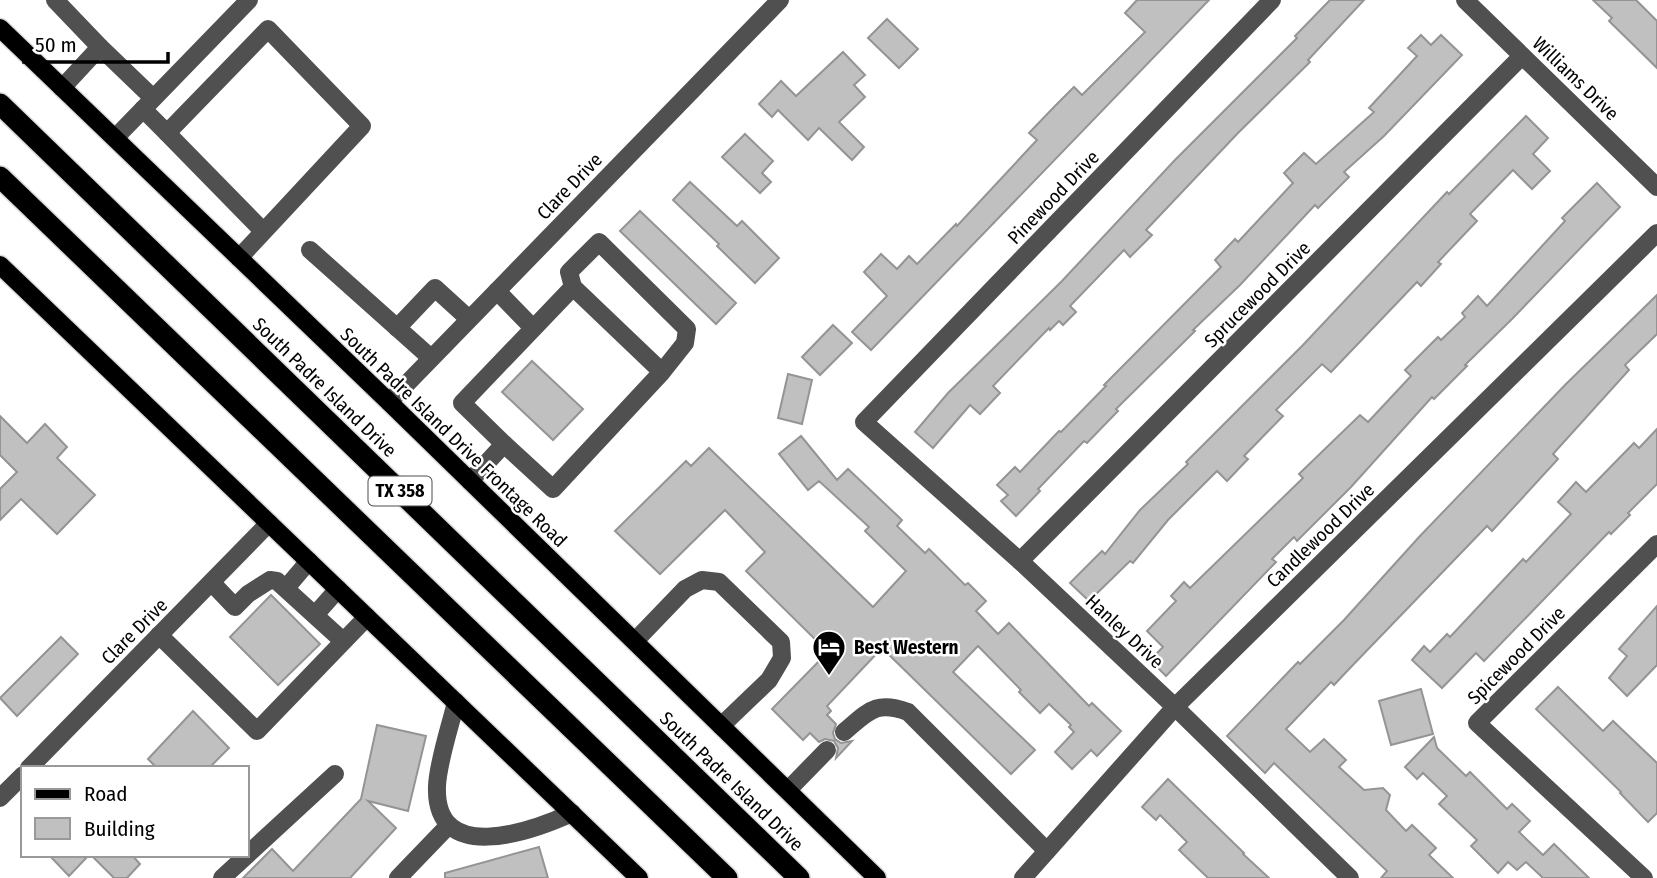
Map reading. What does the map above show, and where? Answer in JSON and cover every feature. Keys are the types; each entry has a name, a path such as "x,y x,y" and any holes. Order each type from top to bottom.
{"highway":[{"name":"South Padre Island Drive","path":"0,104 800,878"},
{"name":"TX 358","path":"0,177 727,878"}],"main road":[{"name":"South Padre Island Drive Frontage Road","path":"0,28 389,402 877,878"},
{"path":"0,265 639,878"}],"street":[{"path":"55,0 148,103 167,133 262,231"},
{"path":"115,138 249,0"},
{"name":"Clare Drive","path":"389,402 780,0"},
{"name":"Pinewood Drive","path":"864,422 1272,0"},
{"name":"Williams Drive","path":"1465,0 1657,187"},
{"path":"167,133 268,29 362,126 239,258"},
{"path":"62,88 100,47"},
{"name":"Sprucewood Drive","path":"1020,561 1522,56"},
{"name":"Candlewood Drive","path":"1023,878 1175,707 1657,233"},
{"path":"573,287 462,402 504,444 553,489 662,372 685,343 687,329 599,242 569,272 573,287 662,372"},
{"path":"310,250 431,358"},
{"path":"397,328 435,288 470,319"},
{"path":"497,291 533,328"},
{"name":"Hanley Drive","path":"864,422 1020,561 1350,878"},
{"path":"470,481 504,444"},
{"name":"Clare Drive","path":"31,766 269,523"},
{"name":"Spicewood Drive","path":"1644,878 1477,723 1657,544"},
{"path":"286,589 309,561"},
{"path":"212,583 235,607 248,594 270,580 277,581 343,641"},
{"path":"635,641 685,589 702,580 719,582 780,642 782,658 769,680 721,726"},
{"path":"314,615 338,589"},
{"path":"159,635 257,731 366,617"},
{"path":"456,702 437,783 441,814 449,825 477,837 512,835 543,826 572,813"},
{"path":"844,732 873,709 891,706 908,712 1047,851"},
{"path":"788,790 827,750"},
{"path":"248,854 335,774"},
{"path":"0,798 21,777"},
{"path":"398,878 449,825"},
{"path":"222,878 245,857"}],"building":[{"path":"1137,0 1209,0 871,350 852,332 887,296 864,272 881,254 897,269 909,256 917,264 956,224 957,226 1037,140 1029,133 1055,106 1074,87 1082,95 1145,32 1125,13"},
{"path":"1330,0 1364,0 1308,60 1310,62 1146,230 1152,235 1130,257 1124,250 1070,306 1076,312 1063,325 1059,321 1050,330 1049,328 993,386 1000,393 980,414 970,405 933,448 915,432 948,393 1062,281 1174,161 1297,38 1295,36"},
{"path":"1593,0 1636,0 1657,21 1657,68 1609,21 1612,18"},
{"path":"887,19 918,49 899,68 868,38"},
{"path":"1421,35 1431,45 1441,35 1462,55 1384,136 1344,172 1349,177 1318,208 1315,205 1240,285 1116,409 1118,411 1087,443 1084,441 1016,516 1001,501 1008,495 997,485 1015,467 1020,472 1221,267 1215,260 1235,239 1238,242 1293,183 1284,173 1304,153 1316,164 1374,112 1369,108 1417,56 1408,48"},
{"path":"843,52 865,75 854,85 865,97 839,122 864,147 852,160 819,128 808,140 778,110 772,117 759,104 781,81 796,96"},
{"path":"1526,116 1548,138 1533,154 1550,171 1532,189 1513,170 1470,214 1477,221 1438,262 1441,264 1421,286 1417,282 1331,372 1322,364 1276,410 1283,416 1244,456 1248,459 1227,481 1217,471 1168,520 1133,563 1130,561 1089,601 1070,583 1102,551 1105,554 1140,510 1188,464 1186,462 1303,345 1447,192 1449,194"},
{"path":"745,134 773,161 762,173 771,182 760,193 722,157"},
{"path":"690,182 737,226 742,221 779,258 755,283 673,200"},
{"path":"1597,183 1620,207 1465,365 1467,366 1434,399 1432,397 1351,487 1297,541 1294,537 1272,559 1276,562 1166,676 1150,660 1163,647 1147,631 1176,601 1171,596 1184,582 1190,588 1303,478 1299,474 1360,415 1368,422 1411,376 1405,370 1438,337 1441,340 1465,317 1462,313 1478,296 1487,306 1565,221 1562,218"},
{"path":"640,211 736,303 716,324 620,231"},
{"path":"1657,295 1657,334 1625,365 1629,370 1553,454 1558,459 1492,531 1487,526 1334,685 1331,682 1286,729 1310,752 1324,739 1346,760 1339,767 1364,790 1383,788 1390,795 1386,810 1406,831 1412,825 1436,848 1429,855 1453,878 1381,878 1387,871 1274,763 1265,773 1227,736 1298,662 1300,664 1344,620 1420,536 1565,385"},
{"path":"833,325 852,343 820,375 802,357"},
{"path":"532,361 583,409 553,440 502,392"},
{"path":"788,374 812,380 802,424 778,418"},
{"path":"0,416 27,443 45,424 67,447 57,458 95,495 57,534 21,499 0,520 0,489 17,472 0,455"},
{"path":"1657,429 1657,484 1628,513 1630,515 1611,534 1609,532 1484,661 1476,653 1442,688 1412,660 1424,646 1430,652 1447,634 1450,637 1523,559 1526,562 1571,514 1558,502 1576,482 1586,492 1634,443 1639,448"},
{"path":"801,436 837,480 848,469 902,520 897,526 925,553 929,549 965,585 968,583 986,601 976,611 998,634 1009,623 1089,706 1092,703 1121,731 1097,756 1091,750 1072,769 1055,752 1074,732 1069,727 1071,725 1049,704 1040,713 978,646 953,672 1035,750 1011,774 882,648 827,706 831,711 827,715 836,724 833,733 835,739 841,743 852,741 836,758 838,748 834,741 825,739 819,742 810,733 803,740 772,709 828,652 746,571 765,552 725,510 660,574 615,531 686,461 691,466 709,448 873,607 906,571 865,531 869,527 819,481 808,490 779,454"},
{"path":"271,595 320,644 278,685 230,637"},
{"path":"1657,606 1657,665 1627,696 1609,678 1627,656 1619,649"},
{"path":"61,637 78,654 17,716 0,698"},
{"path":"1558,687 1603,731 1613,721 1657,763 1657,813 1648,822 1536,709"},
{"path":"1421,689 1433,734 1391,745 1379,701"},
{"path":"193,711 229,748 211,766 155,766 148,759"},
{"path":"377,725 426,736 408,811 368,801 396,828 350,878 243,878 272,849 293,871 361,799"},
{"path":"1434,737 1437,748 1466,776 1470,772 1507,809 1512,804 1530,821 1519,832 1543,855 1554,844 1589,878 1543,878 1526,862 1517,870 1508,862 1498,873 1471,846 1477,840 1439,804 1447,796 1423,773 1417,779 1405,767"},
{"path":"1168,779 1269,878 1208,878 1179,850 1187,842 1160,815 1156,820 1142,807"},
{"path":"539,847 548,878 445,878 445,873"},
{"path":"51,857 87,857 69,876"},
{"path":"93,857 134,857 140,864 127,878 114,878"}],"place":[{"name":"Best Western","path":"829,677"}]}
